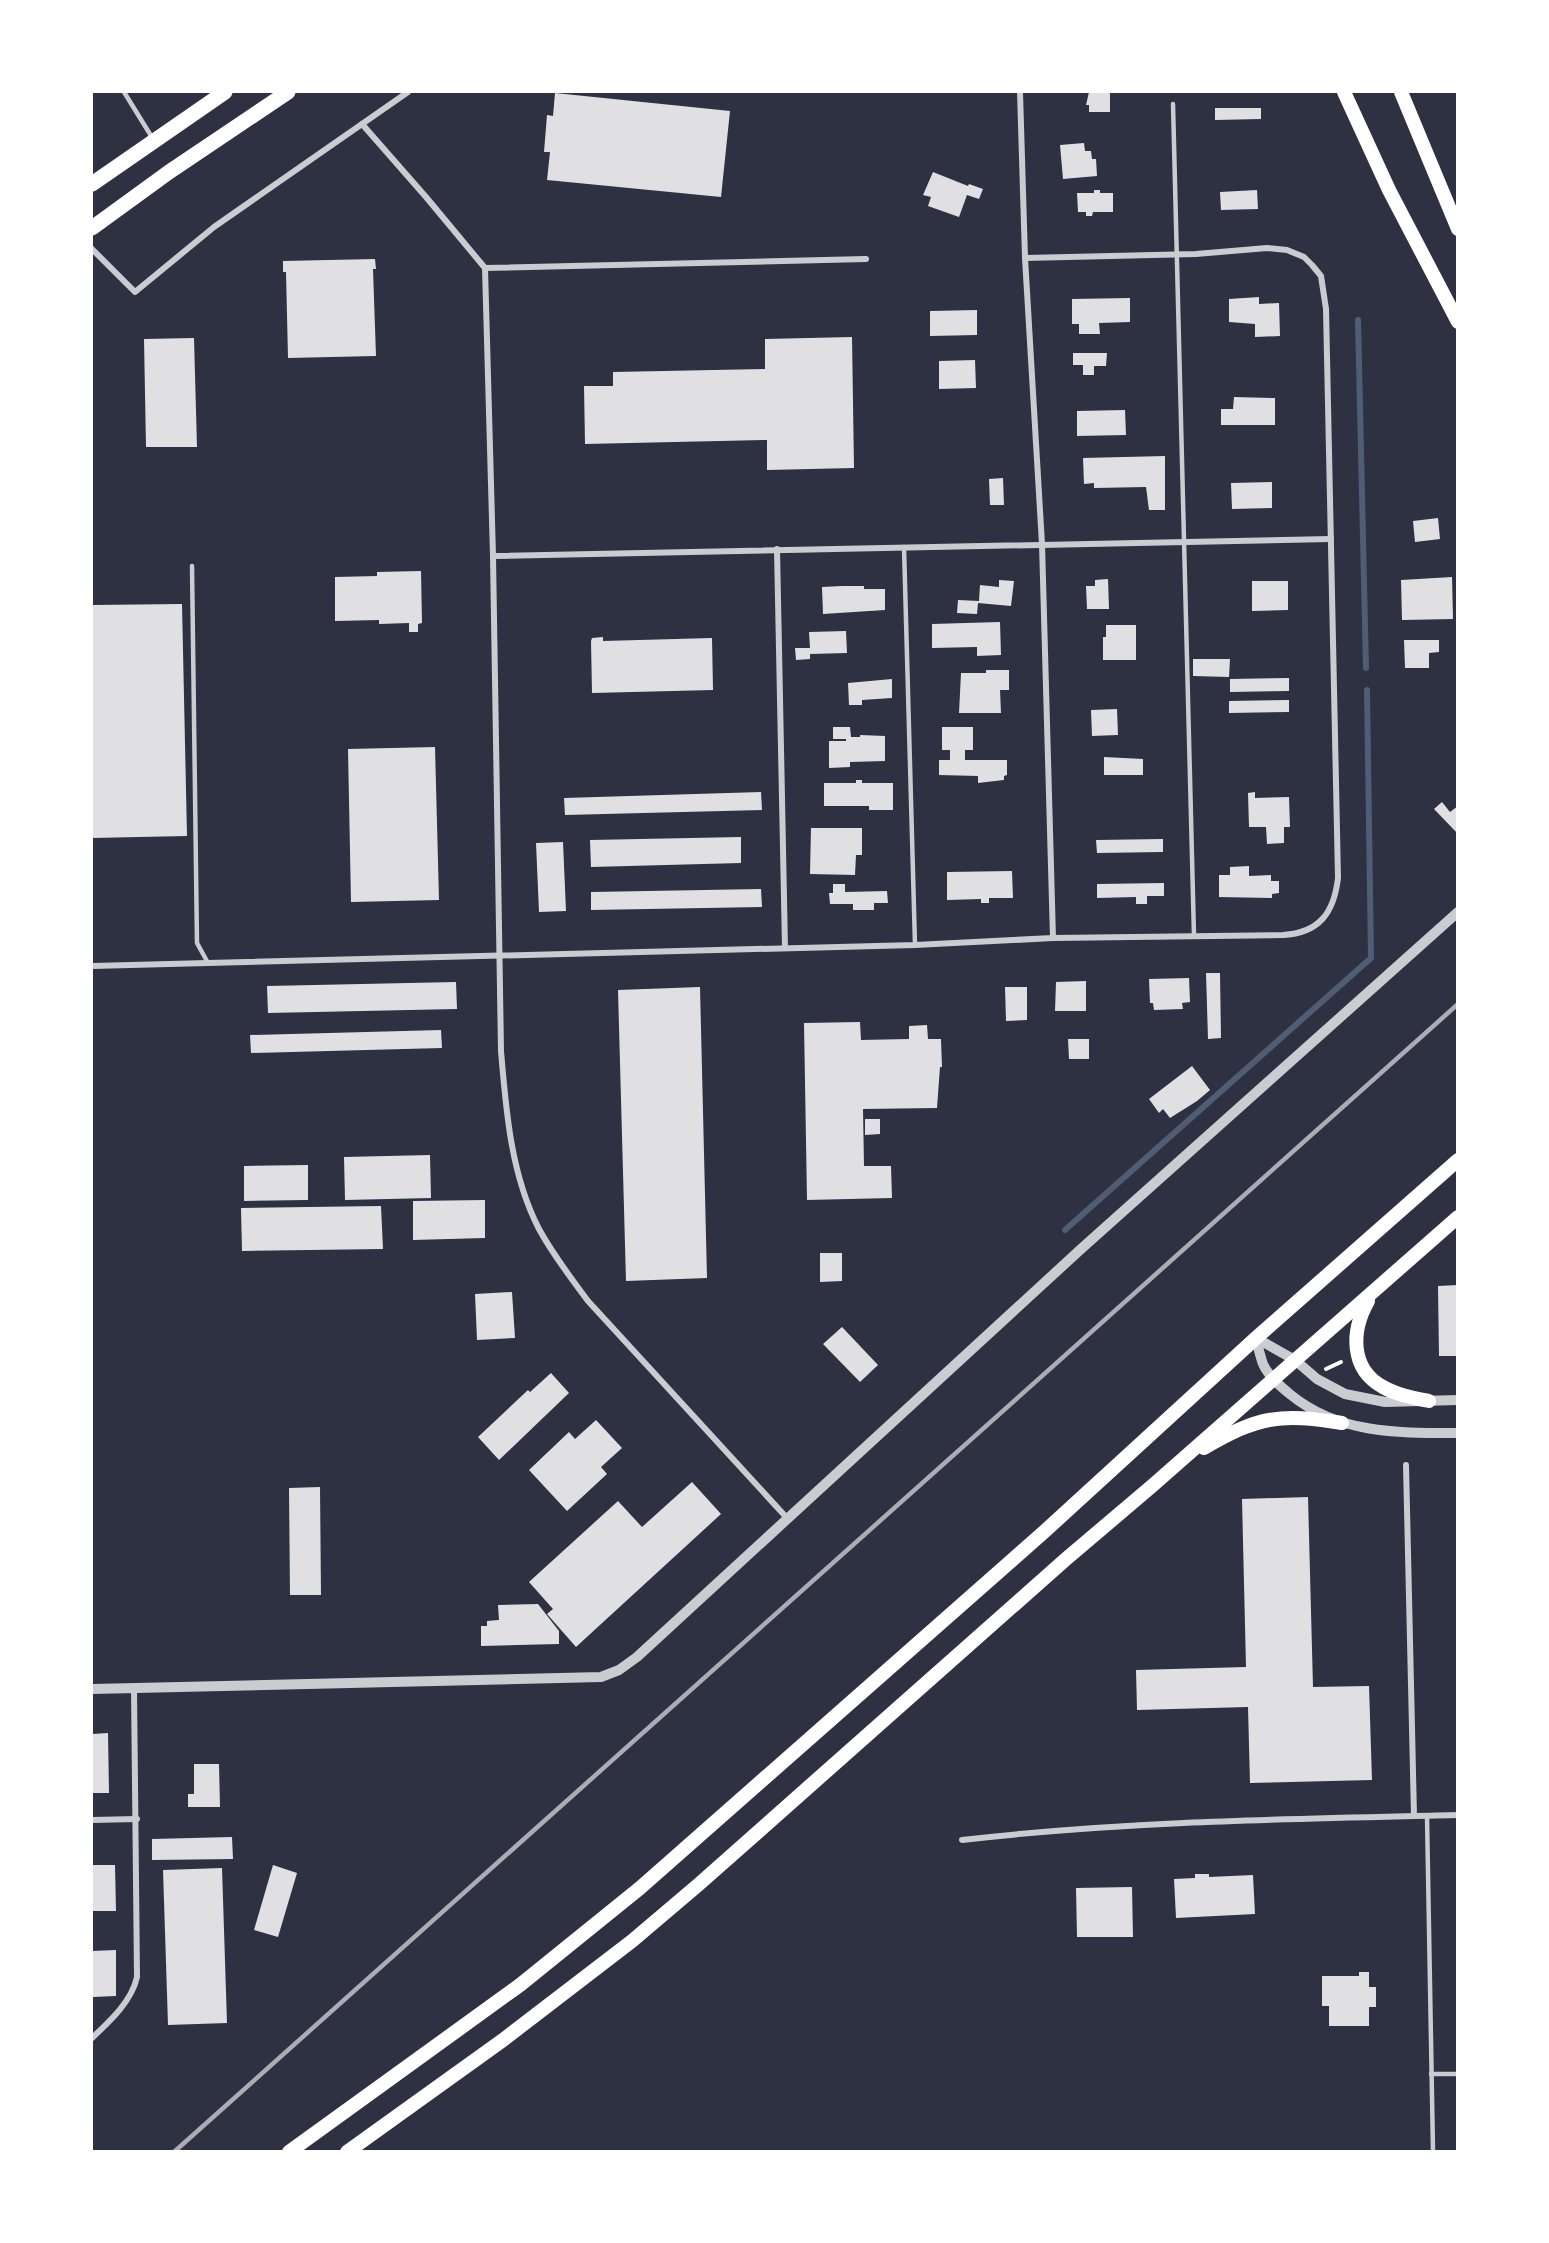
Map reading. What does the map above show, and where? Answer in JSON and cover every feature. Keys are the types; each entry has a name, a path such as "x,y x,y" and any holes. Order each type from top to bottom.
{"highway":[{"path":"92,184 225,92"},
{"path":"92,228 169,172 288,92"}],"main road":[{"path":"1344,92 1389,190 1458,322"},
{"path":"1401,92 1458,229"},
{"path":"289,2151 520,1985 640,1888 1036,1539 1256,1338 1458,1160"},
{"path":"347,2151 503,2040 632,1941 699,1885 1066,1558 1458,1217"},
{"path":"1375,1290 1358,1323 1355,1336 1358,1360 1364,1371 1384,1388 1429,1401"},
{"path":"1179,1462 1235,1430 1263,1420 1292,1417 1342,1423"}],"street":[{"path":"92,249 135,292 214,227 408,92"},
{"path":"1020,92 1025,258 1042,544 1053,938"},
{"path":"362,124 484,268 493,556 501,1051 506,1110 520,1178 538,1228 561,1266 588,1301 788,1518"},
{"path":"92,966 915,945 1053,938 1297,934 1310,929 1328,913 1336,897 1338,878 1324,291 1321,276 1304,257 1287,250 1266,248 1177,255 1025,258"},
{"path":"484,268 866,259"},
{"path":"493,556 1331,539"},
{"path":"777,549 785,948"},
{"path":"92,1689 601,1677 619,1670 637,1657 1081,1249 1458,912"},
{"path":"1256,1338 1295,1360 1317,1379 1345,1394 1385,1402 1458,1400"},
{"path":"1256,1338 1263,1364 1273,1379 1300,1402 1320,1414 1365,1429 1388,1432 1458,1433"},
{"path":"1406,1465 1414,1816"},
{"path":"92,2038 107,2024 135,1990 138,1977 134,1688"},
{"path":"962,1840 1035,1832 1184,1822 1458,1815"},
{"path":"92,1820 137,1819"}],"lane":[{"path":"124,92 154,141"},
{"path":"1173,104 1194,936"},
{"path":"904,547 915,945"},
{"path":"192,566 196,943 208,963"},
{"path":"1427,1816 1433,2151"},
{"path":"1431,2074 1458,2074"}],"path":[{"path":"1326,1370 1341,1362"}],"building":[{"path":"1089,92 1110,92 1110,112 1089,112 1089,105 1086,105"},
{"path":"555,93 730,111 721,197 547,180 550,152 544,152 547,115 553,116"},
{"path":"1215,108 1261,108 1261,119 1215,120"},
{"path":"1084,143 1085,151 1091,151 1092,159 1096,159 1097,176 1063,179 1060,145"},
{"path":"933,172 968,186 969,184 983,189 979,199 967,195 959,217 928,206 931,197 923,195"},
{"path":"1094,190 1100,190 1100,193 1113,193 1113,212 1093,212 1092,216 1086,216 1086,212 1078,212 1077,193 1094,193"},
{"path":"1257,190 1258,209 1221,210 1220,192"},
{"path":"375,259 376,269 373,269 376,356 288,358 286,272 283,272 283,261"},
{"path":"1259,297 1259,304 1279,303 1280,336 1255,337 1255,324 1229,322 1229,299"},
{"path":"1130,298 1130,322 1099,323 1100,334 1079,334 1079,324 1072,324 1072,299"},
{"path":"977,310 977,335 930,336 930,311"},
{"path":"852,337 854,468 767,470 767,440 585,444 584,386 613,386 613,372 765,369 765,339"},
{"path":"194,338 197,447 146,447 144,339"},
{"path":"1073,353 1107,353 1106,366 1094,366 1094,375 1083,375 1083,365 1073,365"},
{"path":"975,360 976,388 939,389 939,361"},
{"path":"1234,397 1275,398 1275,425 1221,425 1221,409 1233,409"},
{"path":"1125,410 1126,435 1077,436 1077,411"},
{"path":"1165,456 1165,510 1149,510 1146,487 1094,488 1094,483 1084,484 1083,458"},
{"path":"1003,478 1004,505 990,505 989,479"},
{"path":"1272,482 1272,508 1232,509 1231,483"},
{"path":"1438,518 1440,539 1415,542 1413,521"},
{"path":"421,571 422,623 418,624 418,632 409,632 409,623 379,624 379,620 335,621 335,577 377,576 377,572"},
{"path":"1452,577 1453,619 1402,620 1401,580"},
{"path":"1108,579 1109,609 1087,609 1086,586 1095,586 1095,580"},
{"path":"999,580 1014,581 1011,606 978,603 977,614 957,613 958,600 979,601 980,585 999,587"},
{"path":"1252,581 1288,581 1288,610 1252,611"},
{"path":"822,587 885,589 885,610 823,614"},
{"path":"182,604 187,836 92,838 92,605"},
{"path":"1000,622 1001,655 977,656 977,647 932,648 932,624"},
{"path":"1106,625 1136,625 1136,660 1103,660 1103,637 1106,637"},
{"path":"846,631 847,653 810,654 810,659 796,660 795,648 810,648 809,632"},
{"path":"603,637 603,641 712,638 713,690 592,693 591,641 592,638"},
{"path":"1404,640 1439,640 1439,652 1429,653 1429,668 1405,668"},
{"path":"1193,659 1230,659 1229,677 1193,676"},
{"path":"986,670 1009,670 1009,690 1000,690 1001,713 959,713 961,673 986,673"},
{"path":"1289,678 1289,691 1230,692 1230,679"},
{"path":"892,679 892,698 862,700 862,705 849,705 848,683"},
{"path":"1289,700 1289,712 1229,713 1229,701"},
{"path":"1117,709 1118,735 1092,736 1091,710"},
{"path":"833,727 850,727 851,737 885,736 885,761 850,762 850,767 829,768 829,741 846,741 846,739 833,739"},
{"path":"942,727 973,727 973,750 965,750 965,760 1007,760 1007,775 1004,776 1004,780 978,783 978,776 939,775 939,760 950,760 950,750 942,750"},
{"path":"435,747 439,900 351,902 348,749"},
{"path":"1104,757 1143,759 1143,775 1104,775"},
{"path":"856,780 862,780 862,783 893,783 893,810 869,810 869,806 824,806 824,783 856,783"},
{"path":"761,792 762,810 565,815 564,798"},
{"path":"1255,792 1255,798 1289,797 1290,827 1284,827 1284,843 1267,844 1266,827 1249,827 1248,793"},
{"path":"1442,802 1450,812 1458,806 1458,834 1434,809"},
{"path":"811,828 862,828 862,855 856,855 855,875 810,874"},
{"path":"741,837 741,863 591,867 590,840"},
{"path":"1163,839 1163,852 1097,853 1096,840"},
{"path":"563,842 566,911 539,912 536,843"},
{"path":"1249,866 1249,876 1271,875 1271,881 1279,881 1279,893 1272,894 1272,898 1219,897 1219,875 1230,875 1230,867"},
{"path":"1012,871 1013,898 989,898 989,903 981,903 981,899 947,900 947,872"},
{"path":"1164,883 1164,896 1147,896 1147,904 1136,904 1136,897 1097,898 1097,884"},
{"path":"833,884 845,884 845,892 887,891 888,903 874,903 874,910 853,910 853,904 830,904 829,893 833,893"},
{"path":"761,889 762,907 591,910 591,892"},
{"path":"1206,973 1220,973 1221,1038 1208,1039"},
{"path":"1189,978 1190,1002 1182,1003 1183,1009 1154,1010 1153,1003 1150,1003 1149,979"},
{"path":"1086,981 1086,1011 1055,1011 1056,982"},
{"path":"456,982 457,1009 268,1013 267,986"},
{"path":"700,987 707,1278 626,1281 618,990"},
{"path":"1005,987 1027,987 1027,1020 1006,1021"},
{"path":"860,1022 861,1040 909,1039 909,1026 927,1025 928,1039 941,1039 942,1067 940,1067 937,1108 863,1109 864,1166 891,1166 892,1198 807,1200 804,1023"},
{"path":"441,1030 442,1048 251,1053 250,1035"},
{"path":"1068,1039 1089,1039 1089,1059 1069,1059"},
{"path":"1192,1066 1210,1090 1170,1118 1163,1109 1159,1113 1149,1099"},
{"path":"865,1119 880,1119 880,1134 865,1135"},
{"path":"430,1155 431,1198 345,1200 344,1157"},
{"path":"308,1165 308,1200 244,1201 244,1166"},
{"path":"485,1200 485,1238 413,1240 413,1201"},
{"path":"381,1206 383,1249 242,1251 241,1208"},
{"path":"820,1253 842,1253 842,1281 820,1282"},
{"path":"1458,1285 1458,1356 1439,1356 1438,1286"},
{"path":"512,1292 515,1338 477,1340 475,1294"},
{"path":"842,1327 878,1365 860,1382 823,1344"},
{"path":"551,1373 569,1393 499,1460 478,1437 528,1390 530,1392"},
{"path":"596,1420 622,1448 601,1467 607,1474 567,1511 529,1470 569,1432 575,1439"},
{"path":"692,1482 721,1514 576,1647 547,1614 553,1609 529,1582 618,1501 642,1527"},
{"path":"320,1487 321,1595 290,1595 289,1488"},
{"path":"1308,1497 1313,1687 1369,1686 1372,1780 1250,1783 1248,1707 1137,1710 1136,1670 1246,1667 1242,1499"},
{"path":"538,1604 559,1631 559,1644 481,1646 481,1626 487,1626 487,1621 499,1620 498,1605"},
{"path":"108,1733 109,1793 92,1793 92,1734"},
{"path":"194,1764 219,1764 220,1807 188,1807 188,1794 194,1794"},
{"path":"232,1837 233,1859 152,1860 152,1839"},
{"path":"92,1865 115,1865 116,1911 93,1911"},
{"path":"273,1865 297,1873 278,1937 254,1930"},
{"path":"222,1868 227,2023 168,2025 163,1870"},
{"path":"1195,1874 1209,1874 1209,1877 1253,1875 1255,1914 1176,1918 1174,1879 1195,1878"},
{"path":"1132,1887 1133,1937 1077,1937 1076,1888"},
{"path":"116,1950 116,1996 93,1997 92,1951"},
{"path":"1359,1972 1369,1972 1369,1987 1376,1987 1376,2007 1369,2007 1369,2026 1329,2026 1329,2006 1322,2006 1322,1976 1359,1976"}],"waterway":[{"path":"1358,320 1366,668"},
{"path":"1065,1230 1371,958 1367,690"}],"railway":[{"path":"174,2152 1458,1004"}]}
